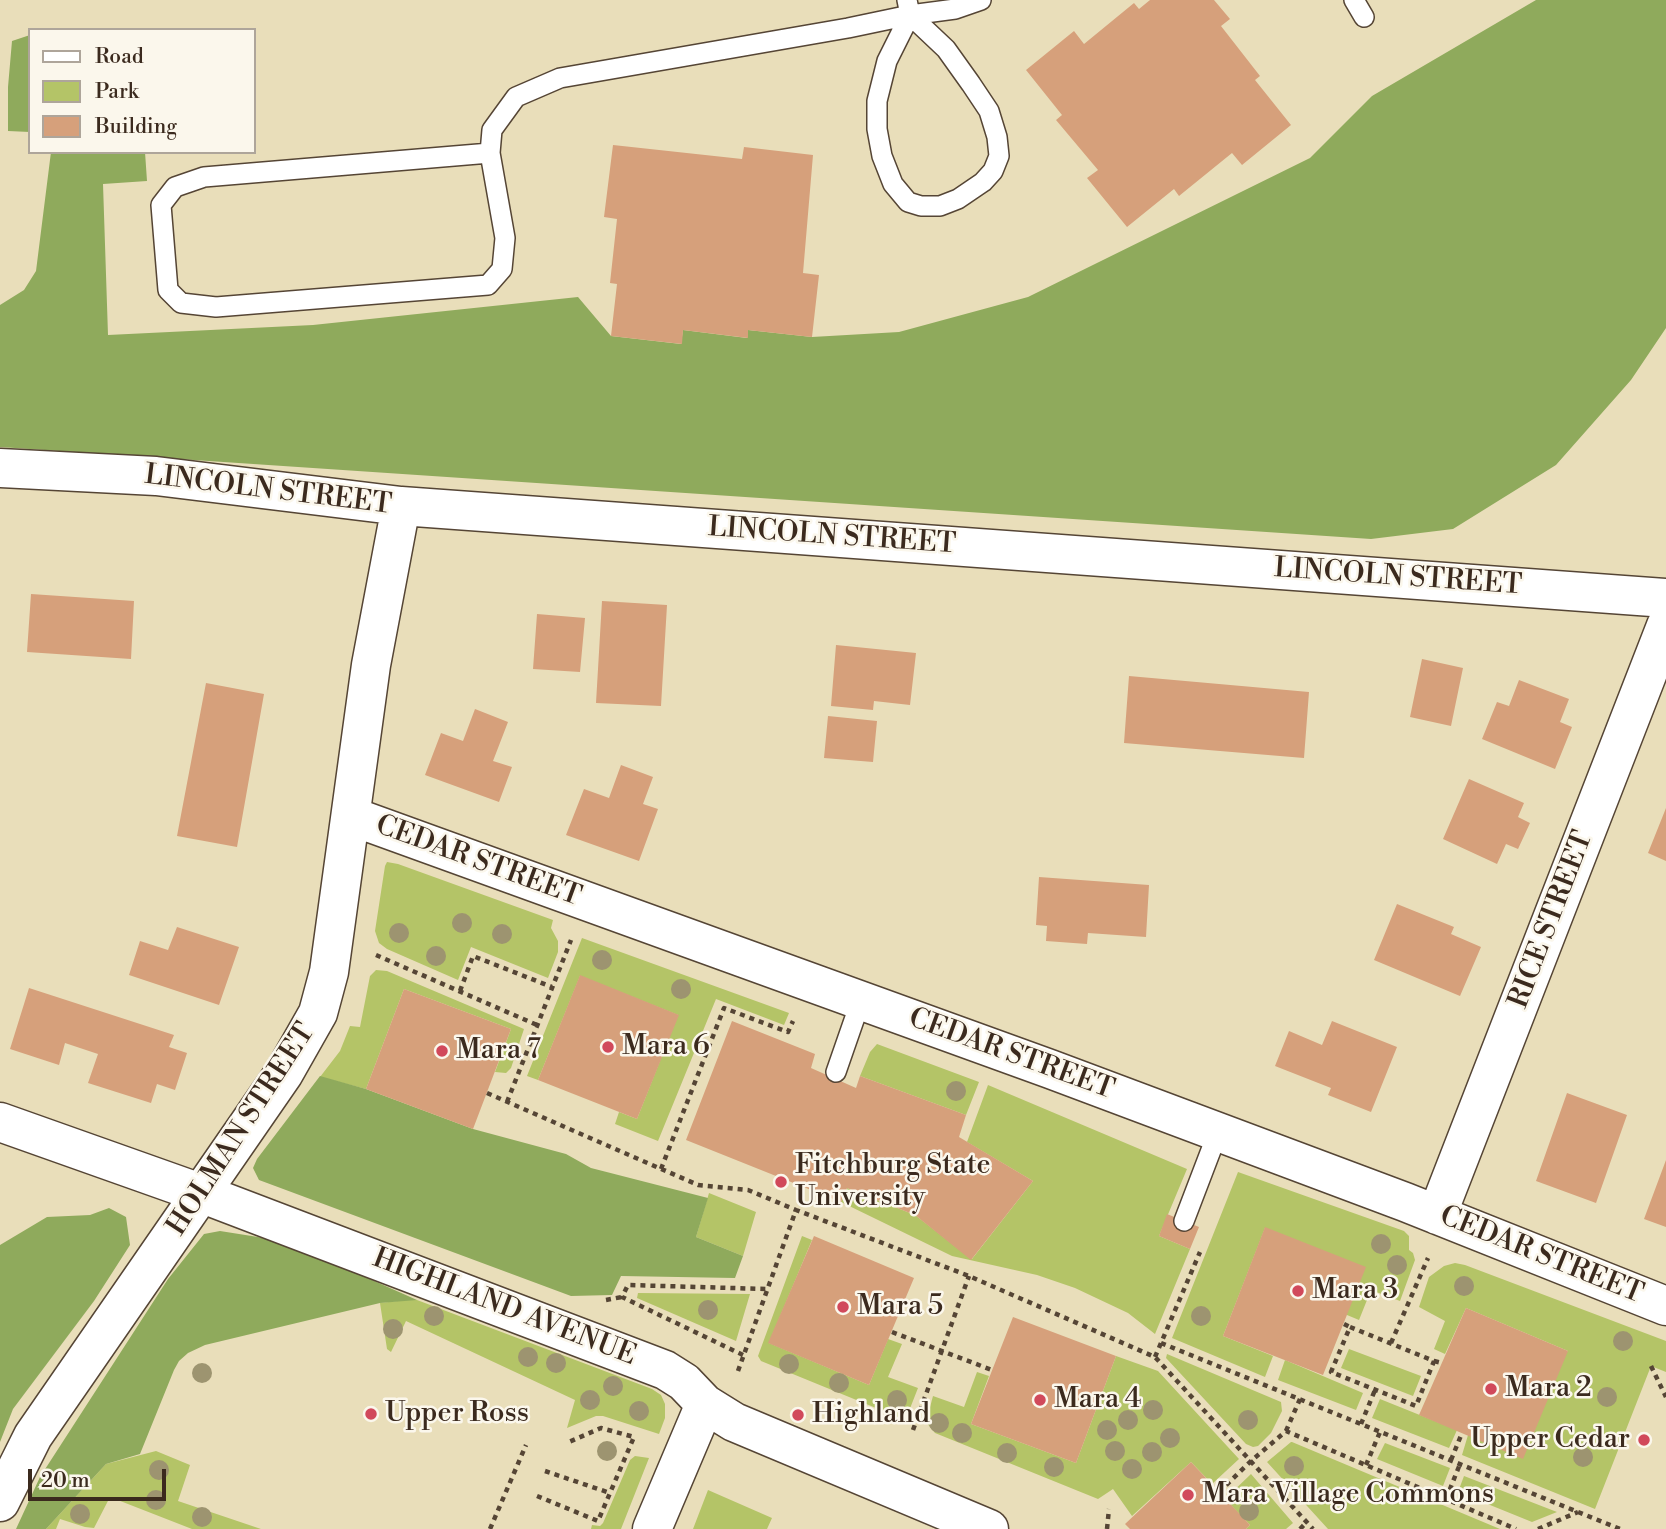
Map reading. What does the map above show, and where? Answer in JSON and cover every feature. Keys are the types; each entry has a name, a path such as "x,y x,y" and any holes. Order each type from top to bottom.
{"street":[{"name":"LINCOLN STREET","path":"0,468 156,476 401,506 1666,598"},
{"name":"HOLMAN STREET","path":"0,1502 33,1436 203,1194 284,1073 318,1013 329,972 371,665 401,506"},
{"name":"RICE STREET","path":"1441,1216 1666,626"},
{"name":"CEDAR STREET","path":"351,816 1218,1132 1441,1216 1666,1306"},
{"name":"HIGHLAND AVENUE","path":"0,1122 203,1194 665,1370 684,1382 705,1404 734,1422 989,1529"},
{"path":"652,1529 705,1404"}],"lane":[{"path":"490,153 204,177 175,187 161,205 168,290 181,303 216,307 488,285 502,270 505,238 490,153 492,130 516,97 560,78 848,28 908,7 955,9 982,0"},
{"path":"908,7 946,49 971,84 989,111 997,137 999,156 993,171 983,182 958,199 940,206 920,206 908,202 892,184 882,156 877,129 877,101 887,61 908,7"},
{"path":"836,1072 861,1000"},
{"path":"1184,1221 1218,1132"}],"path":[{"path":"507,1102 572,937"},
{"path":"369,952 537,1025"},
{"path":"460,991 473,956 552,987"},
{"path":"661,1169 724,1008 788,1032 798,1010"},
{"path":"487,1093 698,1185 748,1190 969,1276 1155,1357 1313,1529"},
{"path":"738,1371 796,1210"},
{"path":"1391,1343 1441,1216"},
{"path":"1155,1357 1202,1246"},
{"path":"913,1430 969,1276"},
{"path":"743,1355 622,1297 628,1285 767,1289"},
{"path":"1343,1324 1442,1363"},
{"path":"1350,1327 1331,1372 1375,1390 1416,1406 1434,1361"},
{"path":"891,1332 992,1370"},
{"path":"1161,1343 1617,1529"},
{"path":"1651,1366 1666,1397"},
{"path":"1361,1424 1375,1390"},
{"path":"1219,1492 1286,1431 1300,1399"},
{"path":"537,1496 598,1521 634,1437 601,1429 569,1442"},
{"path":"1286,1431 1516,1529"},
{"path":"1366,1465 1380,1432"},
{"path":"1451,1460 1462,1433"},
{"path":"490,1529 526,1445"},
{"path":"1446,1499 1460,1464"},
{"path":"545,1471 610,1493"},
{"path":"1107,1529 1109,1509"},
{"path":"1538,1529 1578,1512"},
{"path":"1300,1529 1307,1522"}],"green space":[{"path":"1536,0 1666,0 1666,328 1631,380 1556,465 1453,529 1371,539 0,447 0,305 24,290 36,271 51,154 145,154 147,181 103,184 108,335 313,325 578,297 611,336 681,344 683,330 747,338 748,330 812,337 899,332 1028,297 1310,158 1372,96"},
{"path":"28,36 28,132 8,131 12,41"},
{"path":"387,862 553,920 551,928 558,941 558,952 548,978 471,947 458,980 387,949 379,943 375,931"},
{"path":"582,938 789,1013 784,1025 716,999 658,1141 615,1124 619,1112 637,1119 678,1015 580,976 538,1080 527,1076"},
{"path":"376,970 387,971 524,1029 511,1068 506,1073 495,1072 511,1029 404,989 366,1089 320,1077 340,1051 350,1026 360,1027 370,976"},
{"path":"877,1044 979,1082 966,1115 860,1076 870,1052"},
{"path":"320,1076 366,1089 473,1129 566,1154 591,1168 708,1198 696,1237 743,1256 735,1278 621,1276 612,1295 571,1296 259,1180 253,1168 257,1159"},
{"path":"988,1085 1187,1169 1159,1236 1190,1249 1155,1334 1128,1313 1075,1288 1037,1275 952,1256 841,1202 847,1188 915,1215 972,1259 1033,1181 967,1142"},
{"path":"1238,1172 1404,1231 1409,1236 1409,1250 1415,1260 1400,1301 1371,1290 1359,1320 1347,1315 1265,1228 1223,1336 1273,1356 1265,1377 1172,1338"},
{"path":"709,1193 756,1212 743,1256 696,1237"},
{"path":"109,1208 126,1217 130,1245 94,1301 13,1409 0,1442 0,1245 47,1217 90,1215"},
{"path":"220,1231 300,1248 417,1300 380,1303 205,1345 188,1353 174,1370 140,1454 106,1464 46,1529 16,1529 40,1477 168,1279 204,1234"},
{"path":"802,1236 812,1240 769,1343 869,1385 888,1339 902,1344 888,1377 918,1388 909,1411 903,1417 761,1361 758,1356"},
{"path":"1455,1263 1666,1341 1666,1372 1651,1366 1595,1509 1462,1455 1468,1435 1568,1351 1466,1308 1445,1354 1434,1349 1445,1321 1419,1307 1429,1277 1444,1266"},
{"path":"638,1293 750,1294 736,1341 637,1298"},
{"path":"417,1300 652,1389 661,1395 665,1404 665,1418 659,1434 603,1416 596,1416 567,1428 575,1400 406,1321 391,1352 387,1349 380,1303"},
{"path":"1349,1349 1421,1376 1413,1396 1341,1368"},
{"path":"1167,1354 1281,1402 1282,1411 1271,1433 1258,1446 1246,1444 1166,1358"},
{"path":"1116,1356 1158,1371 1239,1459 1212,1484 1191,1462 1132,1516 1113,1489 1098,1499 935,1433 926,1422 933,1396 964,1407 977,1372 989,1376 971,1424 1076,1463"},
{"path":"1285,1360 1363,1393 1356,1410 1278,1380"},
{"path":"1380,1399 1457,1430 1449,1448 1372,1418"},
{"path":"1291,1442 1500,1529 1328,1529 1267,1462"},
{"path":"1385,1443 1450,1468 1443,1486 1377,1459"},
{"path":"156,1451 190,1465 178,1501 261,1529 192,1529 110,1497 94,1528 60,1519 56,1529 46,1529 106,1464"},
{"path":"635,1456 649,1458 621,1529 591,1529 592,1525 600,1526 603,1523 630,1460"},
{"path":"1251,1474 1293,1523 1286,1529 1246,1529 1250,1525 1225,1499"},
{"path":"1464,1476 1557,1512 1532,1522 1458,1492"},
{"path":"708,1490 772,1518 767,1529 693,1529"}],"building":[{"path":"1150,0 1214,0 1230,19 1221,26 1260,76 1255,80 1291,125 1242,165 1232,153 1179,196 1174,189 1127,227 1087,178 1098,170 1056,120 1062,115 1026,70 1074,31 1084,44 1134,3 1139,9"},
{"path":"613,145 742,159 744,147 813,155 803,273 819,275 812,337 748,330 748,338 683,330 682,344 611,336 617,284 610,283 617,219 604,217"},
{"path":"31,594 134,601 131,659 27,652"},
{"path":"602,601 667,605 661,706 596,703"},
{"path":"537,614 585,618 580,672 533,669"},
{"path":"836,645 916,653 910,705 874,701 873,710 831,706"},
{"path":"1422,659 1463,668 1451,726 1410,717"},
{"path":"1129,676 1309,692 1304,758 1124,743"},
{"path":"1519,680 1569,699 1560,722 1572,727 1555,769 1482,739 1497,702 1509,706"},
{"path":"206,683 264,694 237,847 177,836"},
{"path":"475,709 508,722 493,761 512,767 499,802 425,775 441,733 463,741"},
{"path":"828,716 877,721 873,762 824,758"},
{"path":"621,765 653,777 643,804 658,809 639,861 566,835 584,789 609,798"},
{"path":"1469,779 1524,803 1518,817 1530,823 1518,849 1506,844 1497,864 1443,839"},
{"path":"1666,808 1666,861 1648,853"},
{"path":"1039,877 1149,885 1146,937 1088,933 1087,944 1046,941 1047,926 1036,925"},
{"path":"1397,904 1454,927 1451,934 1481,947 1460,996 1374,960"},
{"path":"177,927 239,947 219,1005 129,975 140,941 168,950"},
{"name":"Mara 6","path":"580,975 679,1015 637,1119 538,1080"},
{"path":"29,988 174,1035 169,1047 187,1053 175,1090 157,1084 151,1103 88,1083 98,1054 65,1043 59,1065 10,1049"},
{"name":"Mara 7","path":"404,989 511,1029 473,1129 366,1089"},
{"path":"732,1021 815,1054 811,1068 856,1088 860,1076 966,1115 959,1137 1033,1181 971,1260 915,1215 847,1188 841,1202 686,1140"},
{"path":"1332,1021 1397,1047 1371,1112 1328,1095 1331,1088 1275,1066 1289,1031 1322,1045"},
{"path":"1567,1093 1627,1115 1596,1203 1536,1181"},
{"path":"1666,1160 1666,1227 1644,1219"},
{"path":"1167,1214 1199,1227 1190,1249 1159,1236"},
{"name":"Mara 3","path":"1265,1227 1366,1267 1323,1375 1223,1336"},
{"name":"Mara 5","path":"814,1236 914,1278 869,1385 768,1343"},
{"name":"Mara 2","path":"1466,1308 1568,1351 1523,1459 1419,1415"},
{"name":"Mara 4","path":"1013,1317 1116,1356 1076,1463 971,1424"},
{"name":"Mara Village Commons","path":"1191,1462 1250,1525 1246,1529 1130,1529 1125,1524"}],"place":[{"name":"Mara 6","path":"608,1047"},
{"name":"Mara 7","path":"442,1051"},
{"name":"Fitchburg State University","path":"781,1182"},
{"name":"Mara 3","path":"1298,1291"},
{"name":"Mara 5","path":"843,1307"},
{"name":"Mara 2","path":"1491,1389"},
{"name":"Mara 4","path":"1040,1400"},
{"name":"Upper Ross","path":"371,1414"},
{"name":"Highland","path":"798,1415"},
{"name":"Upper Cedar","path":"1644,1440"},
{"name":"Mara Village Commons","path":"1188,1495"}]}
